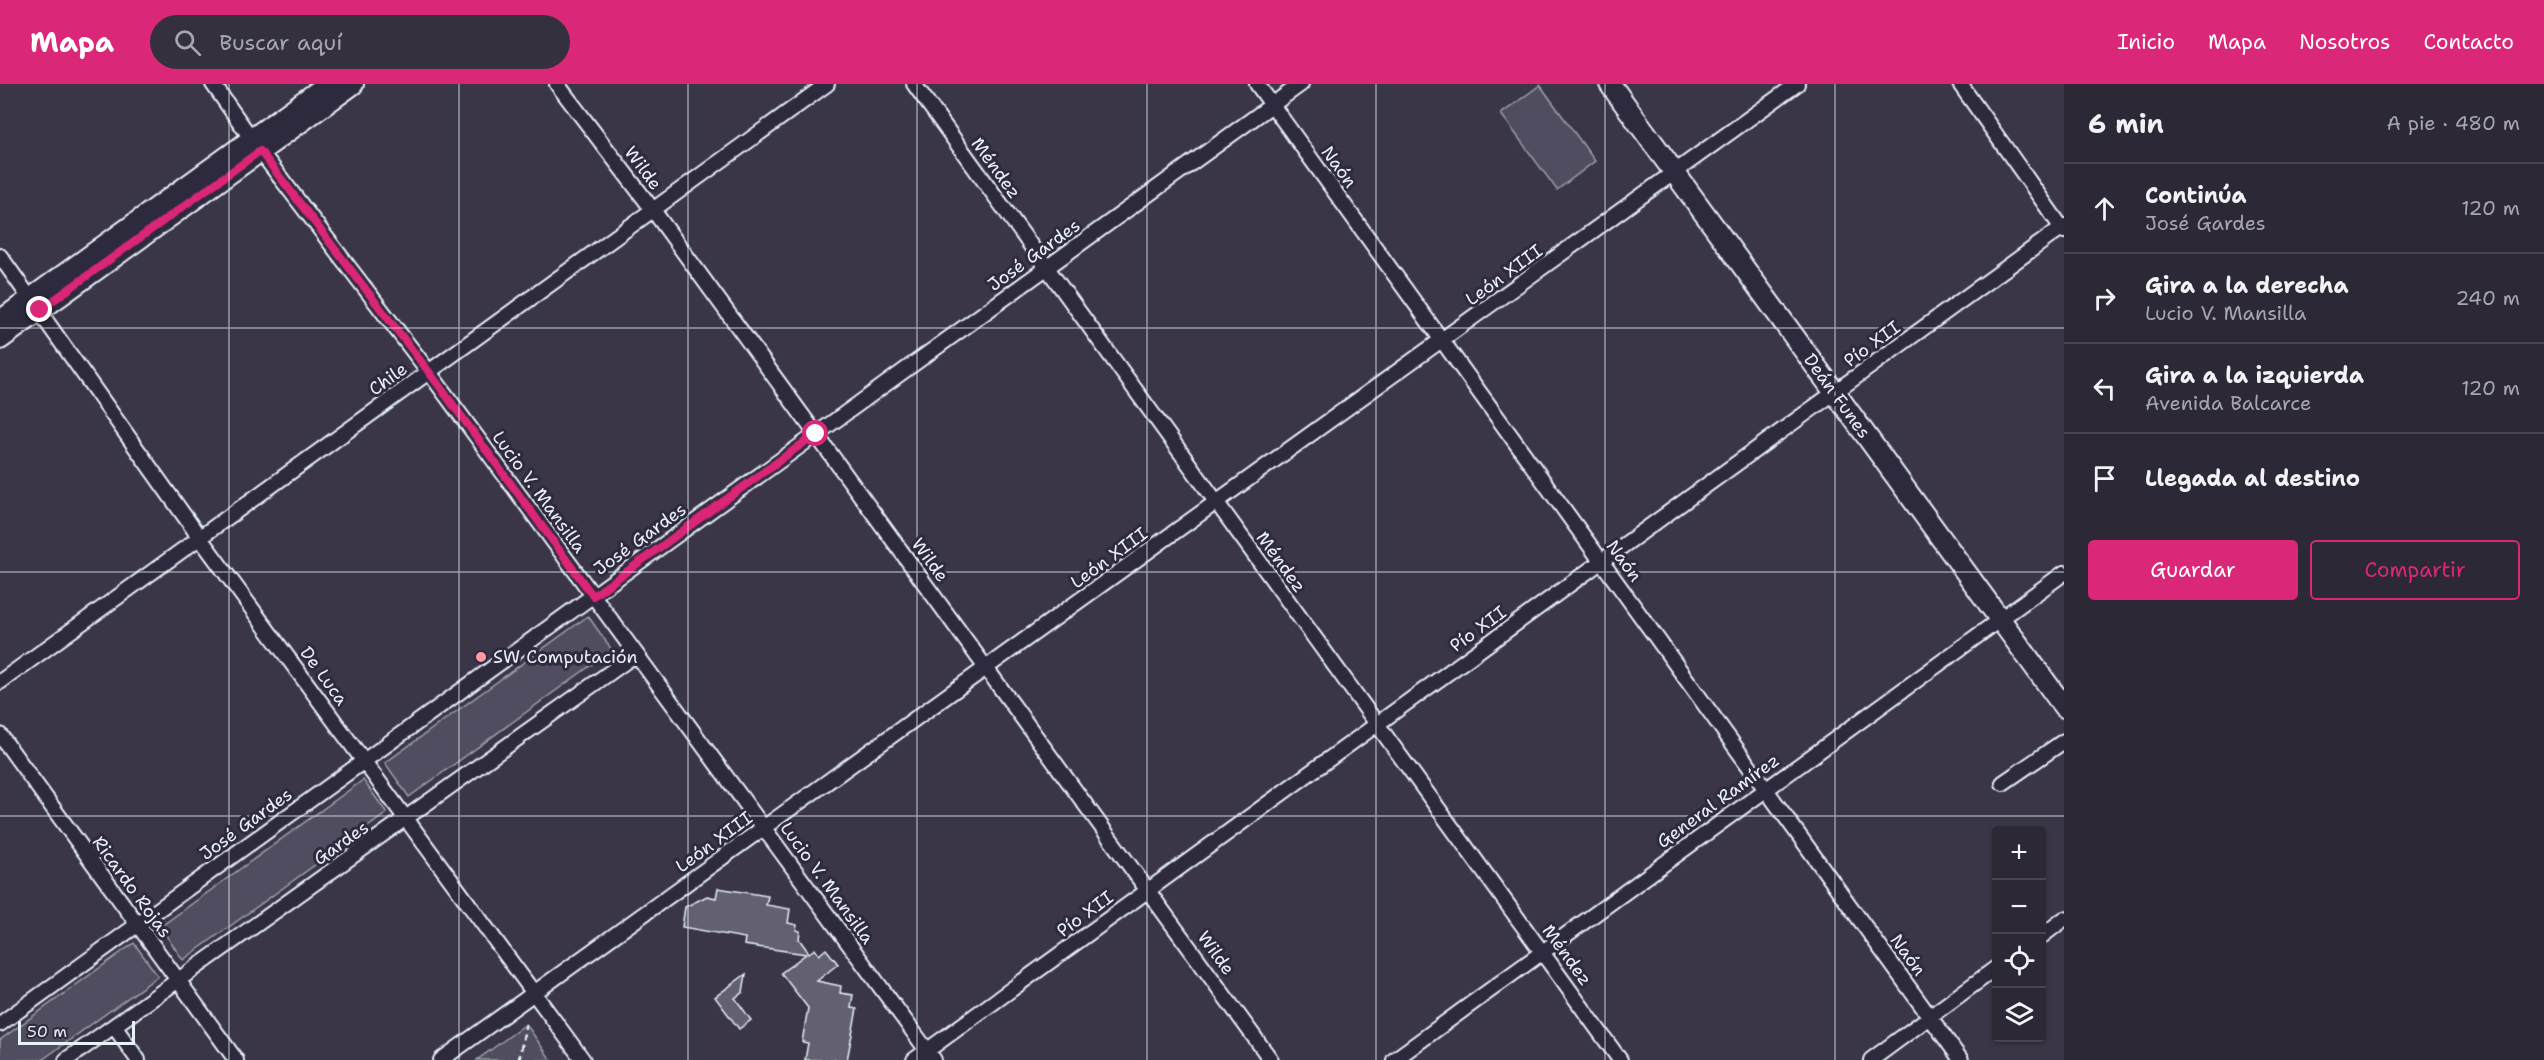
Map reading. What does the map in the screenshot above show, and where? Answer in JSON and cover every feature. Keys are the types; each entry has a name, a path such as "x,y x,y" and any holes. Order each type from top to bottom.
{"street":[{"name":"Lucio V. Mansilla","path":"213,84 256,145 429,372 930,1055"},
{"path":"256,145 328,84"},
{"path":"0,339 35,304 256,145 353,84"},
{"name":"Wilde","path":"557,84 653,210 1271,1060"},
{"name":"Chile","path":"0,682 827,84"},
{"name":"Méndez","path":"914,84 1620,1060"},
{"name":"Naón","path":"1257,84 1961,1060"},
{"name":"José Gardes","path":"0,1024 1301,84"},
{"name":"Deán Funes","path":"1610,84 2064,707"},
{"name":"León XIII","path":"441,1060 1797,84"},
{"path":"1960,84 2063,228"},
{"name":"Pío XII","path":"914,1060 930,1055 1148,890 2063,228"},
{"name":"De Luca","path":"0,256 200,538 583,1060"},
{"path":"0,321 35,304"},
{"name":"General Ramírez","path":"1394,1060 1543,953 1765,788 2064,573"},
{"name":"Gardes","path":"66,1060 636,654"},
{"name":"Ricardo Rojas","path":"0,735 236,1060"},
{"path":"2004,783 2064,741"},
{"path":"2045,934 2064,920"},
{"path":"1870,1060 1992,972"},
{"path":"114,1026 138,1060"}],"path":[{"path":"519,1060 526,1024"}],"shaded area":[{"path":"1540,85 1595,161 1557,190 1501,114"},
{"path":"588,616 612,650 409,797 385,763"},
{"path":"363,780 387,813 183,960 160,927"},
{"path":"134,943 158,976 42,1060 0,1060 0,1040"},
{"path":"526,1024 551,1060 477,1060"}],"building":[{"path":"718,888 768,896 766,905 790,909 788,923 797,925 796,930 800,931 799,939 809,953 815,949 819,955 826,949 838,964 817,981 841,986 840,993 853,995 851,1008 857,1009 847,1060 805,1060 808,1043 802,1042 808,1008 781,973 806,954 744,945 745,938 682,927 685,907 707,896 716,898"},
{"path":"746,974 743,992 735,998 751,1020 739,1029 715,997"}],"place":[{"name":"SW Computación","path":"481,657"}],"route":[{"path":"40,310 260,151 429,372 593,596 816,434"}]}
